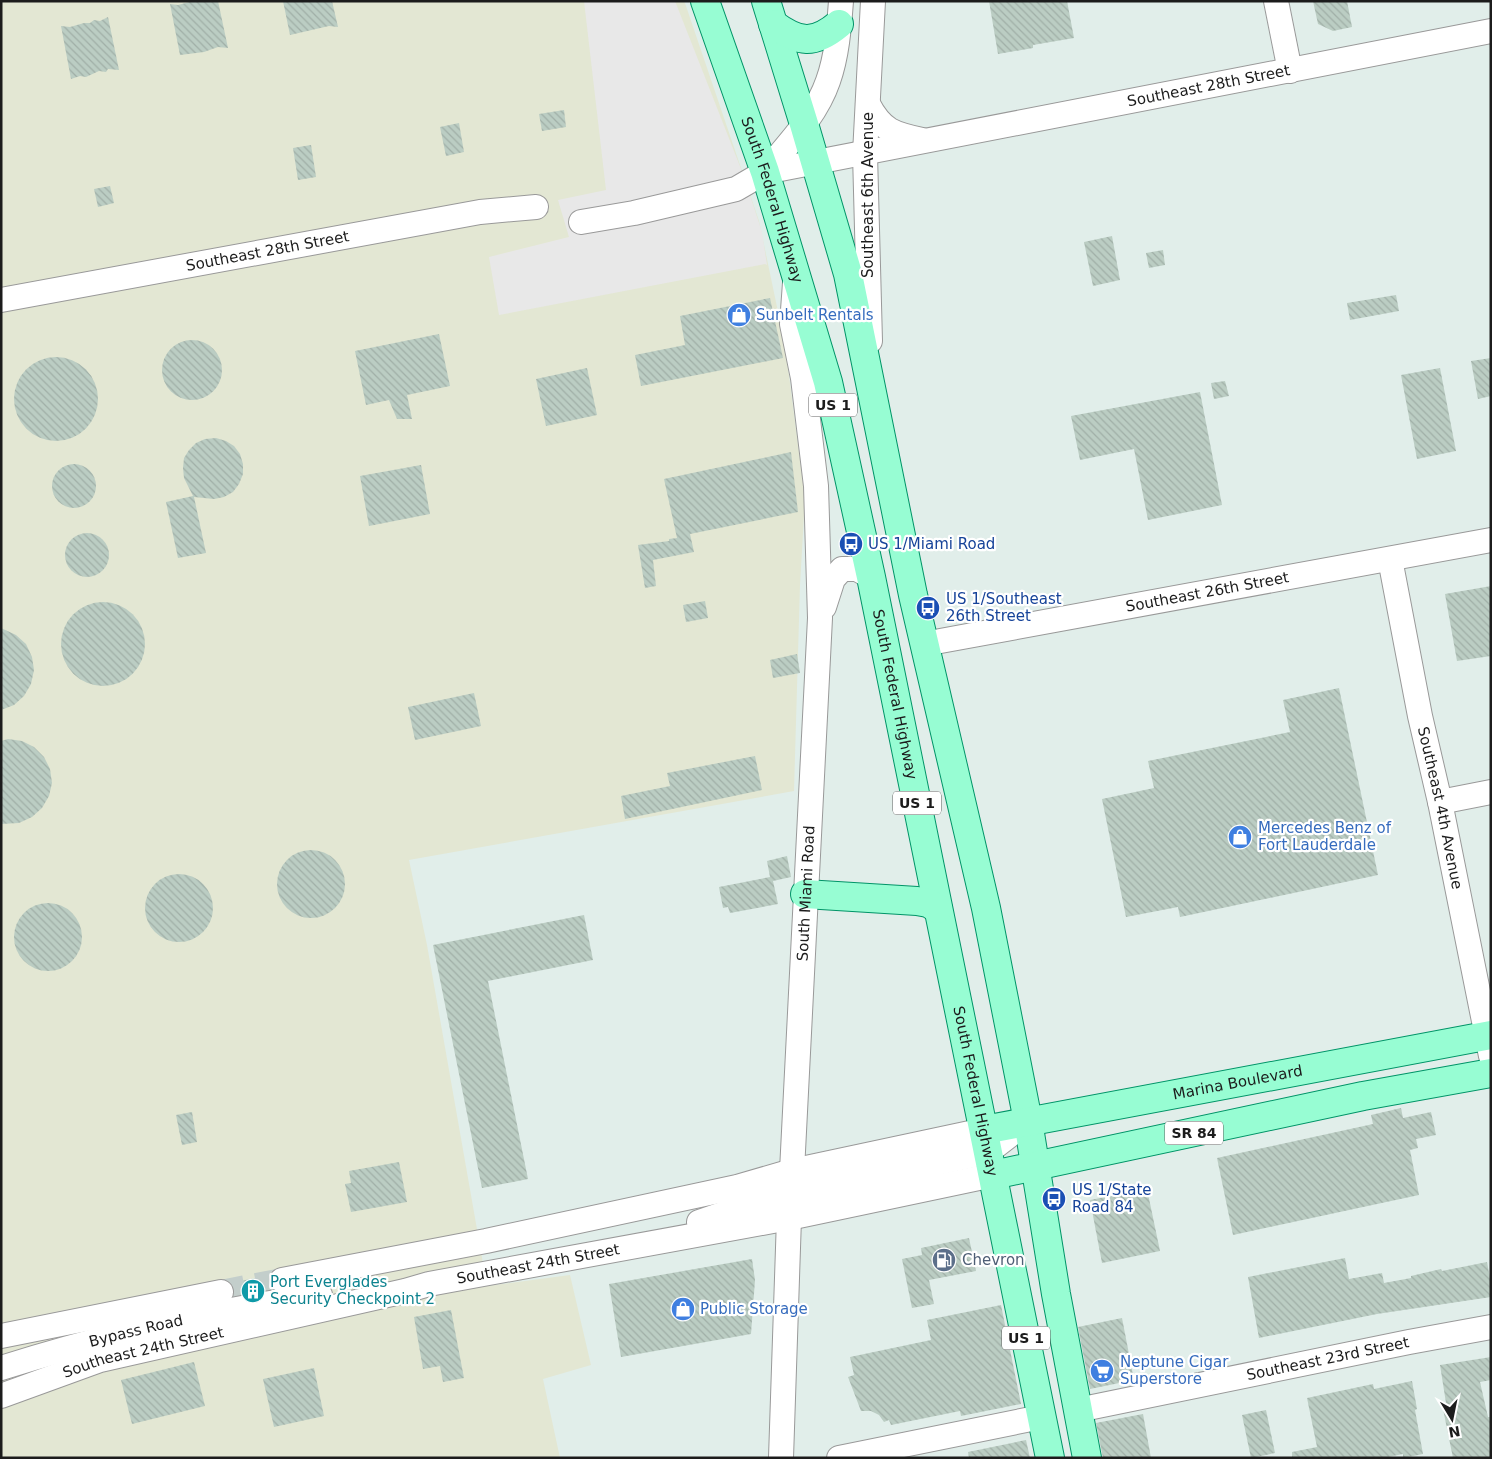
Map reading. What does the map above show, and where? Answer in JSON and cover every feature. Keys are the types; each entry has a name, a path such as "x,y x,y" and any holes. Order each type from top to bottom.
{"main road":[{"name":"South Federal Highway","path":"705,1 765,172 828,382 872,577 1050,1458"},
{"path":"769,12 787,34 795,38 813,39 829,32 840,13"},
{"name":"US 1","path":"769,12 816,162 848,274 924,644 986,908 1028,1120 1056,1294 1087,1458"},
{"path":"872,577 898,620 909,634 924,644"},
{"path":"806,894 917,901 928,903 938,909"},
{"name":"Marina Boulevard","path":"988,1152 1028,1120 1490,1042"},
{"name":"SR 84","path":"988,1152 1036,1167 1362,1096 1491,1073"}],"street":[{"name":"Southeast 6th Avenue","path":"872,390 865,154 874,1"},
{"path":"1276,1 1290,71"},
{"path":"765,172 804,124 828,82 835,54 840,13"},
{"name":"Southeast 28th Street","path":"581,222 634,213 736,189 765,172 1491,31"},
{"name":"Southeast 28th Street","path":"868,104 875,117 897,134 926,141"},
{"name":"Southeast 28th Street","path":"1,300 480,212 536,207"},
{"name":"South Miami Road","path":"792,1171 820,618 816,486 803,378 792,324 795,273"},
{"name":"Southeast 26th Street","path":"924,644 1491,540"},
{"name":"Southeast 4th Avenue","path":"1390,559 1420,716 1490,1042"},
{"name":"South Miami Road","path":"820,618 833,579 842,569 857,569 872,577"},
{"path":"1440,802 1491,792"},
{"path":"629,1247 757,1202 988,1152"},
{"name":"SR 84","path":"792,1171 988,1152"},
{"name":"Southeast 24th Street","path":"1,1396 100,1360 429,1284 789,1218 988,1152"},
{"path":"282,1280 486,1241 738,1188 792,1171"},
{"path":"780,1458 789,1218"},
{"path":"562,1225 577,1231 582,1238 584,1256"},
{"name":"Bypass Road","path":"272,1302 486,1241"},
{"name":"Bypass Road","path":"1,1368 106,1337 272,1302 373,1287 429,1284"},
{"path":"1,1336 221,1292"},
{"name":"Southeast 23rd Street","path":"1078,1410 1491,1327"},
{"path":"839,1458 1041,1416"}],"shaded area":[{"path":"1,1 684,1 686,6 759,221 785,345 805,498 800,585 794,791 409,860 427,945 487,1286 570,1275 591,1365 543,1379 560,1458 1,1458"},
{"path":"584,1 675,1 743,174 762,232 767,265 499,315 489,257 569,237 558,200 606,190"}],"building":[{"path":"193,1 218,1 228,48 218,47 204,52 180,55 170,4 178,5"},
{"path":"283,1 332,1 338,27 329,26 290,35"},
{"path":"989,1 1067,1 1074,38 1033,45 1033,48 998,54"},
{"path":"1313,1 1347,1 1352,27 1333,31 1318,24"},
{"path":"108,17 119,70 108,69 106,72 99,71 86,77 80,76 71,79 61,26 70,27 90,23 94,20 100,21"},
{"path":"564,110 566,127 542,131 539,114"},
{"path":"459,123 464,152 446,156 440,127"},
{"path":"311,145 316,177 298,180 293,148"},
{"path":"110,186 114,203 98,207 94,189"},
{"path":"1112,236 1120,280 1093,286 1084,242"},
{"path":"1163,250 1165,265 1149,268 1146,253"},
{"path":"1396,295 1399,311 1350,320 1347,303"},
{"path":"770,298 783,358 641,386 635,355 685,345 680,316"},
{"path":"439,334 450,386 407,395 412,419 397,419 389,400 366,405 355,351"},
{"path":"186,340 198,340 209,345 217,353 222,364 220,382 209,395 198,400 186,400 175,395 167,387 162,376 162,364 167,353 175,345"},
{"path":"56,357 72,360 86,369 95,383 98,399 95,415 86,429 72,438 56,441 40,438 26,429 17,415 14,399 17,383 26,369 40,360"},
{"path":"1491,358 1491,396 1478,399 1471,361"},
{"path":"587,368 597,415 546,426 536,379"},
{"path":"1440,368 1456,451 1417,459 1401,375"},
{"path":"1225,381 1229,396 1214,399 1211,383"},
{"path":"1200,392 1222,505 1148,520 1134,449 1080,460 1071,416"},
{"path":"216,438 234,446 240,454 243,474 233,492 224,497 214,499 194,497 206,553 178,558 166,502 193,496 184,478 184,458 196,443 205,439"},
{"path":"791,452 798,512 690,534 694,552 653,560 656,586 645,588 638,545 669,541 669,539 677,538 664,479"},
{"path":"78,464 90,470 95,477 95,495 90,502 83,507 70,508 62,505 55,498 52,482 55,474 62,467"},
{"path":"421,465 430,514 369,526 360,476"},
{"path":"91,533 103,539 108,546 108,564 103,571 96,576 83,577 75,574 68,567 65,551 68,543 75,536"},
{"path":"1491,586 1491,656 1457,661 1445,594"},
{"path":"705,601 708,618 686,622 683,605"},
{"path":"103,602 119,605 133,614 142,628 145,644 142,660 133,674 119,683 103,686 87,683 73,674 64,660 61,644 64,628 73,614 87,605"},
{"path":"1,628 16,635 26,644 32,657 34,670 31,684 24,696 14,705 1,710"},
{"path":"797,654 800,673 773,678 770,660"},
{"name":"Mercedes Benz of Fort Lauderdale","path":"1339,688 1378,875 1180,917 1178,907 1126,917 1102,799 1154,788 1148,761 1290,732 1283,700"},
{"path":"474,693 481,726 415,740 408,707"},
{"path":"8,739 22,741 34,747 44,757 50,769 52,783 49,796 42,808 32,817 19,823 1,824 1,741"},
{"path":"755,756 762,790 625,819 621,796 670,786 667,773"},
{"path":"311,850 324,853 335,860 342,871 345,884 342,897 335,908 324,915 311,918 298,915 287,908 280,897 277,884 280,871 287,860 298,853"},
{"path":"787,856 791,877 773,881 778,904 730,913 728,907 723,908 719,887 770,877 767,861"},
{"path":"179,874 192,877 203,884 210,895 213,908 210,921 203,932 192,939 179,942 166,939 155,932 148,921 145,908 148,895 155,884 166,877"},
{"path":"48,903 61,906 72,913 79,924 82,937 79,950 72,961 61,968 48,971 35,968 24,961 17,950 14,937 17,924 24,913 35,906"},
{"path":"584,915 593,960 488,981 528,1179 482,1188 433,945"},
{"path":"1401,1108 1403,1118 1431,1112 1436,1135 1416,1139 1418,1148 1410,1150 1419,1195 1233,1235 1217,1158 1373,1124 1371,1115"},
{"path":"192,1112 197,1142 182,1145 176,1115"},
{"path":"399,1162 407,1202 351,1212 345,1184 351,1183 349,1171"},
{"path":"1147,1189 1160,1251 1102,1263 1090,1200"},
{"path":"969,1238 976,1271 929,1280 934,1304 912,1308 902,1259 922,1255 921,1248"},
{"path":"1345,1258 1349,1279 1382,1273 1384,1283 1411,1278 1411,1276 1441,1269 1442,1271 1487,1262 1491,1297 1377,1314 1259,1338 1248,1277"},
{"name":"Public Storage","path":"752,1259 755,1280 751,1334 621,1357 609,1284"},
{"path":"269,1275 268,1282 272,1289 234,1296 234,1289 231,1283"},
{"path":"1001,1305 1021,1404 961,1416 960,1411 891,1425 889,1420 884,1422 879,1415 871,1411 861,1411 848,1377 854,1375 850,1357 931,1340 927,1320"},
{"path":"451,1310 464,1378 443,1382 440,1366 423,1369 414,1317"},
{"path":"1122,1318 1134,1380 1090,1389 1078,1327"},
{"path":"1491,1357 1491,1380 1480,1382 1488,1417 1491,1417 1491,1458 1453,1458 1442,1404 1446,1403 1440,1365"},
{"path":"194,1362 205,1406 132,1424 121,1380"},
{"path":"314,1368 324,1416 274,1427 263,1379"},
{"path":"1412,1381 1423,1454 1403,1458 1403,1454 1383,1458 1292,1458 1292,1452 1317,1447 1307,1398 1373,1384 1374,1389"},
{"path":"1266,1410 1275,1453 1251,1458 1242,1415"},
{"path":"1143,1414 1151,1458 1103,1458 1096,1423"},
{"path":"1026,1440 1030,1458 969,1458 968,1452"}],"tunnel":[{"path":"221,1292 282,1280"}],"place":[{"name":"Sunbelt Rentals","path":"739,315"},
{"name":"US 1/Miami Road","path":"851,544"},
{"name":"US 1/Southeast 26th Street","path":"928,608"},
{"name":"Mercedes Benz of Fort Lauderdale","path":"1240,837"},
{"name":"US 1/State Road 84","path":"1054,1199"},
{"name":"Chevron","path":"944,1260"},
{"name":"Port Everglades Security Checkpoint 2","path":"253,1291"},
{"name":"Public Storage","path":"683,1309"},
{"name":"Neptune Cigar Superstore","path":"1102,1371"}]}
